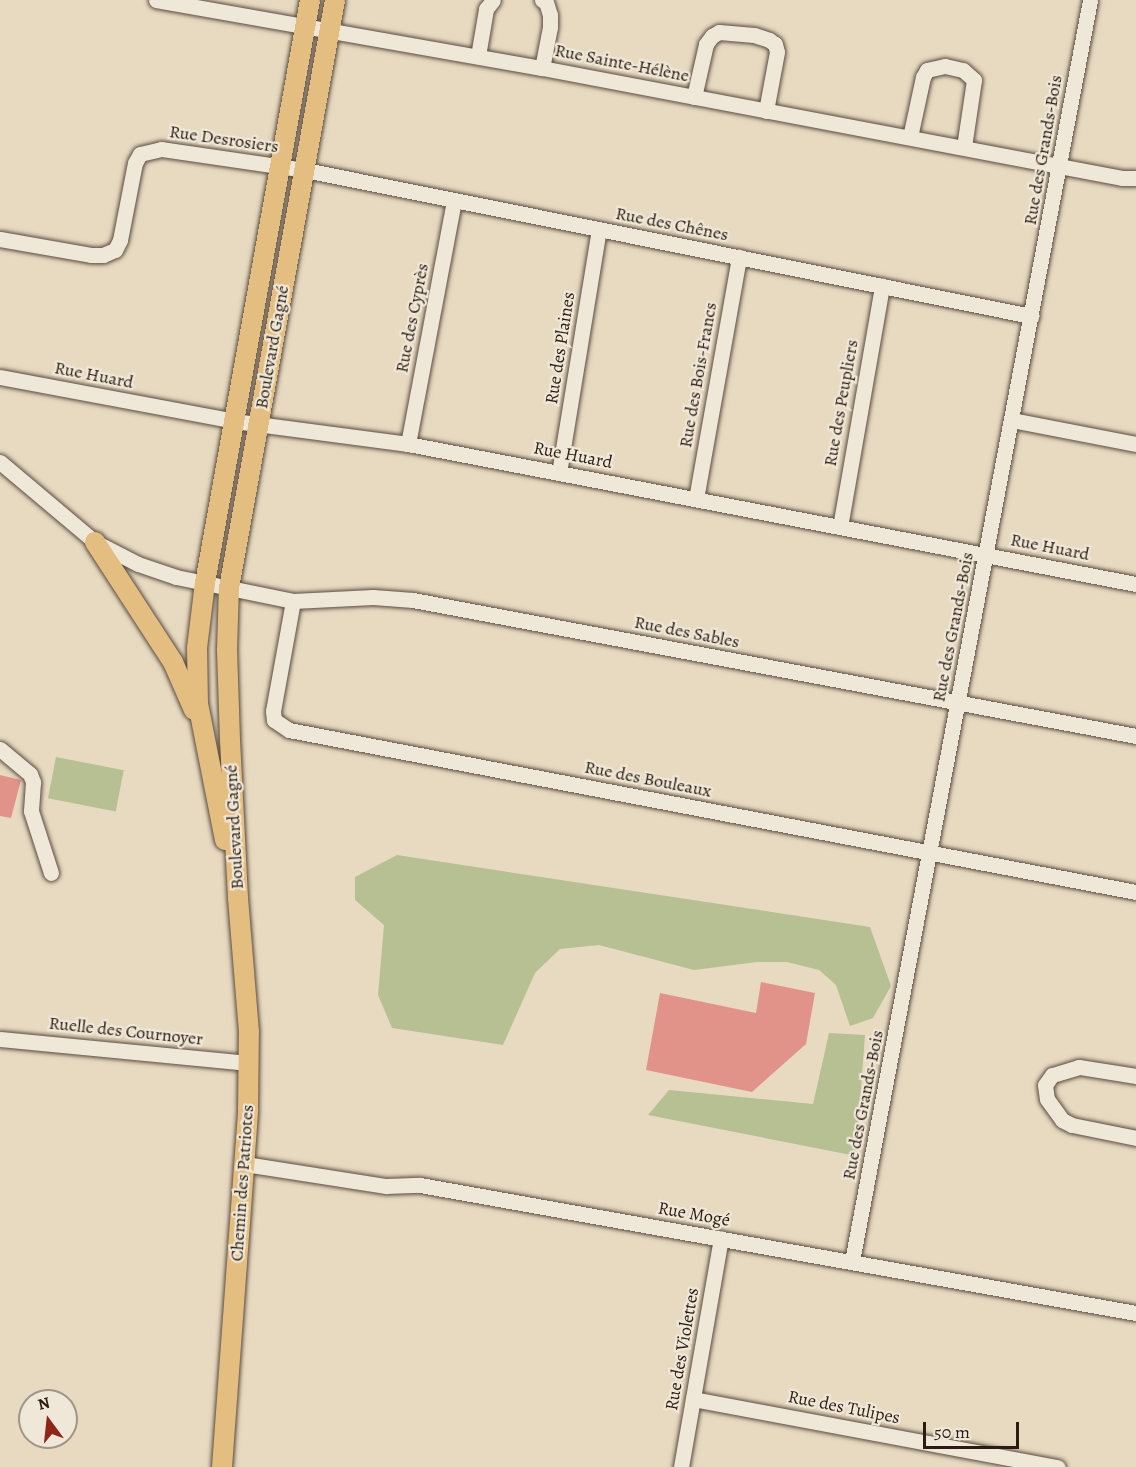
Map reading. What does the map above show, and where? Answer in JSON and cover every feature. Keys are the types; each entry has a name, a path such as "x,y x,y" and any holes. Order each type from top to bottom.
{"main road":[{"name":"Boulevard Gagné","path":"238,898 202,731 198,704 197,648 234,421 310,0"},
{"name":"Boulevard Gagné","path":"238,898 226,650 229,588 335,0"},
{"path":"95,542 173,662 202,731"},
{"name":"Chemin des Patriotes","path":"222,1467 245,1164 249,1063 248,1019 238,898"}],"street":[{"name":"Rue Sainte-Hélène","path":"156,0 478,56 1122,178 1136,178"},
{"path":"478,56 486,9 493,0"},
{"name":"Rue Sainte-Hélène","path":"542,0 546,2 550,15 550,27 542,68"},
{"name":"Rue des Grands-Bois","path":"852,1261 931,853 1090,0"},
{"name":"Rue Sainte-Hélène","path":"694,97 706,44 712,36 719,32 754,35 775,44 777,52 766,111"},
{"path":"910,137 923,77 927,70 945,66 963,70 974,80 964,147"},
{"name":"Rue Desrosiers","path":"0,239 91,255 103,255 115,250 120,240 135,163 140,154 149,150 161,149 305,170"},
{"name":"Rue des Chênes","path":"305,170 1031,316"},
{"name":"Rue des Cyprès","path":"408,444 454,200"},
{"name":"Rue des Plaines","path":"559,472 599,229"},
{"name":"Rue des Bois-Francs","path":"696,499 739,257"},
{"name":"Rue des Peupliers","path":"840,527 882,286"},
{"name":"Rue Huard","path":"0,377 234,421 408,444 1136,584"},
{"path":"1012,420 1136,444"},
{"path":"0,462 95,542 138,564 229,588"},
{"name":"Rue des Sables","path":"229,588 293,601 373,597 413,600 1136,736"},
{"name":"Rue des Bouleaux","path":"293,601 273,711 274,720 280,727 1136,892"},
{"path":"0,749 30,774 33,782 31,811 51,873"},
{"name":"Ruelle des Cournoyer","path":"0,1039 249,1063"},
{"path":"1136,1076 1079,1067 1052,1075 1045,1085 1047,1099 1062,1120 1072,1125 1136,1138"},
{"name":"Rue Mogé","path":"245,1164 386,1186 420,1185 1136,1312"},
{"name":"Rue des Violettes","path":"681,1467 721,1238"},
{"name":"Rue des Tulipes","path":"693,1399 1058,1467"}],"green space":[{"path":"56,757 124,770 116,811 48,798"},
{"path":"397,855 870,927 891,986 873,1018 850,1026 836,985 819,970 787,962 757,962 694,970 599,945 560,949 535,973 503,1045 392,1028 378,995 384,925 355,900 355,877"},
{"path":"829,1033 865,1035 856,1156 648,1115 669,1090 813,1104"}],"building":[{"path":"0,775 21,780 11,818 0,816"},
{"path":"761,982 815,993 806,1044 752,1092 646,1070 660,993 756,1013"}]}
